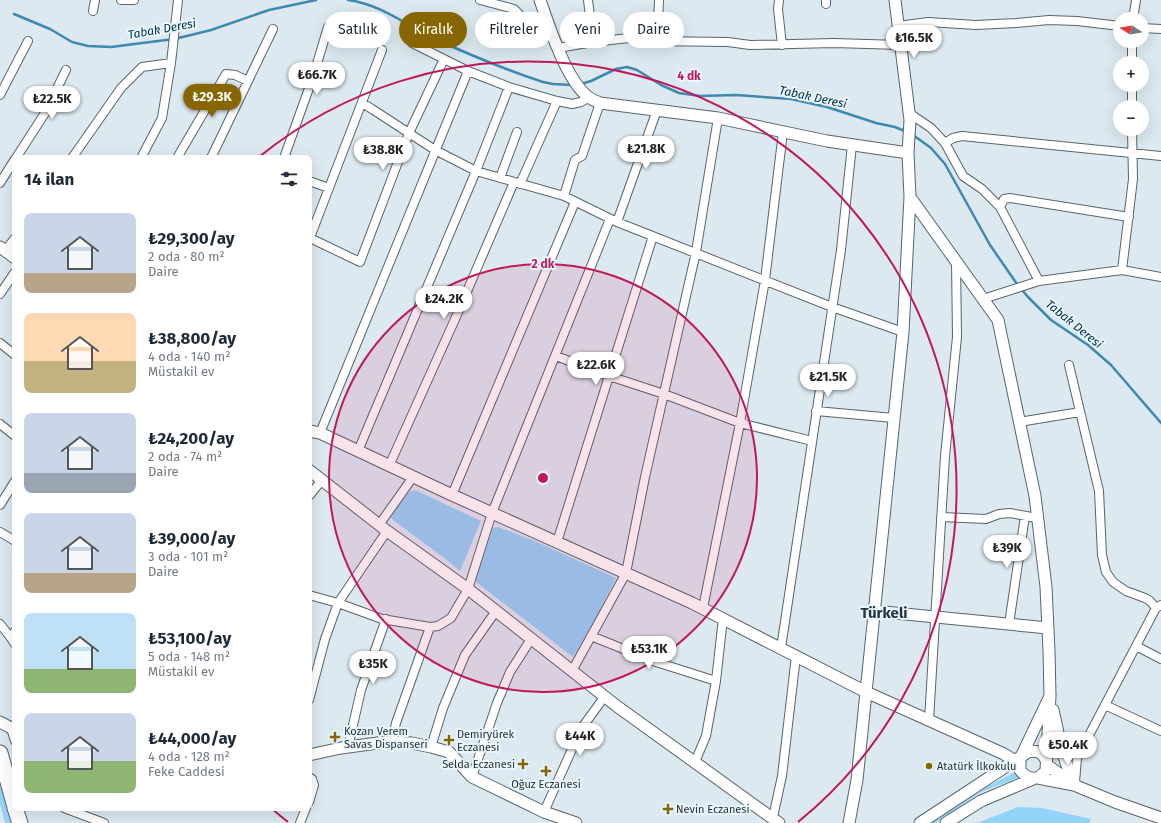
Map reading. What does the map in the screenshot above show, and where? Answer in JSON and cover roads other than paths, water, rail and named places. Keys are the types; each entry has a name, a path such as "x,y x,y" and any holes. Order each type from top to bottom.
{"highway":[{"path":"0,753 12,796"},
{"path":"16,811 20,823"}],"street":[{"path":"93,10 95,0"},
{"path":"120,0 134,0"},
{"path":"143,155 162,118 171,63 178,0"},
{"path":"480,0 514,9 517,12"},
{"path":"540,0 544,12"},
{"path":"588,0 589,12"},
{"path":"658,12 659,0"},
{"path":"779,0 778,9 782,45"},
{"path":"849,823 857,780 903,332 910,197 908,149 909,117 895,0"},
{"path":"1134,12 1136,0"},
{"path":"898,26 928,22 976,25 1049,20 1113,25"},
{"path":"1149,28 1161,29"},
{"path":"212,155 273,29"},
{"path":"552,34 570,75 585,95 600,103 718,118 852,145 908,149"},
{"path":"285,155 313,77 324,40"},
{"path":"0,95 28,41"},
{"path":"684,41 728,42 750,45 834,43 900,45"},
{"path":"422,48 468,71 509,87 557,101 577,103 585,95"},
{"path":"312,231 382,50"},
{"path":"312,240 360,262 408,133 444,59"},
{"path":"74,155 121,88 142,67 171,63"},
{"path":"17,155 37,122 45,113 66,70"},
{"path":"468,71 314,432 702,608 866,692 1004,754 1019,758"},
{"path":"179,155 226,74 235,75 248,81"},
{"path":"358,451 476,171 509,87"},
{"path":"389,466 517,183 557,101"},
{"path":"362,103 435,150 476,171 564,196 613,220 832,307 903,332"},
{"path":"564,196 575,160 582,156 600,103"},
{"path":"312,596 386,619 430,627 438,626 451,618 468,589 492,513 657,110"},
{"path":"909,117 931,128 945,143 963,176 982,189 1000,207 1039,281"},
{"path":"572,671 626,573 645,477 696,252 718,118"},
{"path":"500,178 517,132"},
{"path":"702,608 740,423 765,280 783,132"},
{"path":"945,143 953,138 962,136 1161,156"},
{"path":"1122,270 1133,178 1132,136"},
{"path":"781,648 841,250 852,145"},
{"path":"0,184 12,163"},
{"path":"312,182 329,188"},
{"path":"910,197 998,320 1034,496 1046,588 1050,696 1047,762 1043,775 981,801 950,821"},
{"path":"1000,207 1004,199 1010,198 1129,216"},
{"path":"452,495 575,202"},
{"path":"557,542 653,236"},
{"path":"12,241 3,249 12,256"},
{"path":"929,720 945,456 957,337 956,261"},
{"path":"983,299 1039,281 1122,270 1161,277"},
{"path":"0,294 12,276"},
{"path":"0,343 12,353"},
{"path":"556,356 609,376 664,394 740,423 812,441"},
{"path":"1069,365 1099,491 1102,555 1106,572 1113,582 1126,590 1145,598 1158,607 1077,758 1074,785"},
{"path":"816,411 894,418"},
{"path":"1019,422 1080,412"},
{"path":"0,424 12,434"},
{"path":"312,472 383,528 468,589 605,696 776,820 796,656"},
{"path":"312,689 338,603 413,477"},
{"path":"312,492 322,480"},
{"path":"0,505 12,486"},
{"path":"941,517 986,519 999,514 1010,513 1037,518"},
{"path":"1008,624 1025,516"},
{"path":"0,532 12,539"},
{"path":"431,747 443,708 465,655 496,611"},
{"path":"874,611 1048,628"},
{"path":"695,762 706,736 716,681 723,618"},
{"path":"348,747 361,690 386,619"},
{"path":"0,624 12,636"},
{"path":"392,742 396,723 430,627"},
{"path":"591,636 656,662 716,681"},
{"path":"472,777 497,702 510,672 531,639"},
{"path":"1136,646 1161,658"},
{"path":"544,812 581,729 605,696"},
{"path":"1050,696 1019,758 1020,770 1028,778 1036,778 1074,785 1115,802 1161,818"},
{"path":"1050,696 1062,751 1074,785"},
{"path":"1105,705 1161,731"},
{"path":"0,722 12,728"},
{"path":"312,754 348,747 392,742 412,743 431,747 449,752 472,777 544,812 576,823"},
{"path":"920,823 1028,752 1039,752 1047,762 1074,785"},
{"path":"312,779 314,785 312,792"},
{"path":"72,811 104,823"},
{"path":"300,823 305,811"}],"waterway":[{"name":"Tabak Deresi","path":"14,14 50,29 72,42 88,46 111,47 174,39 211,30 269,10 316,0"},
{"name":"Tabak Deresi","path":"348,0 360,2 382,10 435,39 502,67 543,82 572,85"},
{"name":"Tabak Deresi","path":"581,84 616,69 627,67 637,70 661,85 679,93 700,96 736,95 791,99 827,107 907,132"},
{"name":"Tabak Deresi","path":"913,135 931,148 945,164 990,245 1017,284 1028,297 1051,320 1088,345 1111,365 1161,423"}],"place":[{"name":"Kozan Verem Savas Dispanseri","path":"335,737"},
{"name":"Demiryürek Eczanesi","path":"449,740"},
{"name":"Selda Eczanesi","path":"523,764"},
{"name":"Atatürk İlkokulu","path":"929,766"},
{"name":"Oğuz Eczanesi","path":"546,771"},
{"name":"Nevin Eczanesi","path":"668,809"}],"district":[{"name":"Türkeli","path":"884,613"}]}
